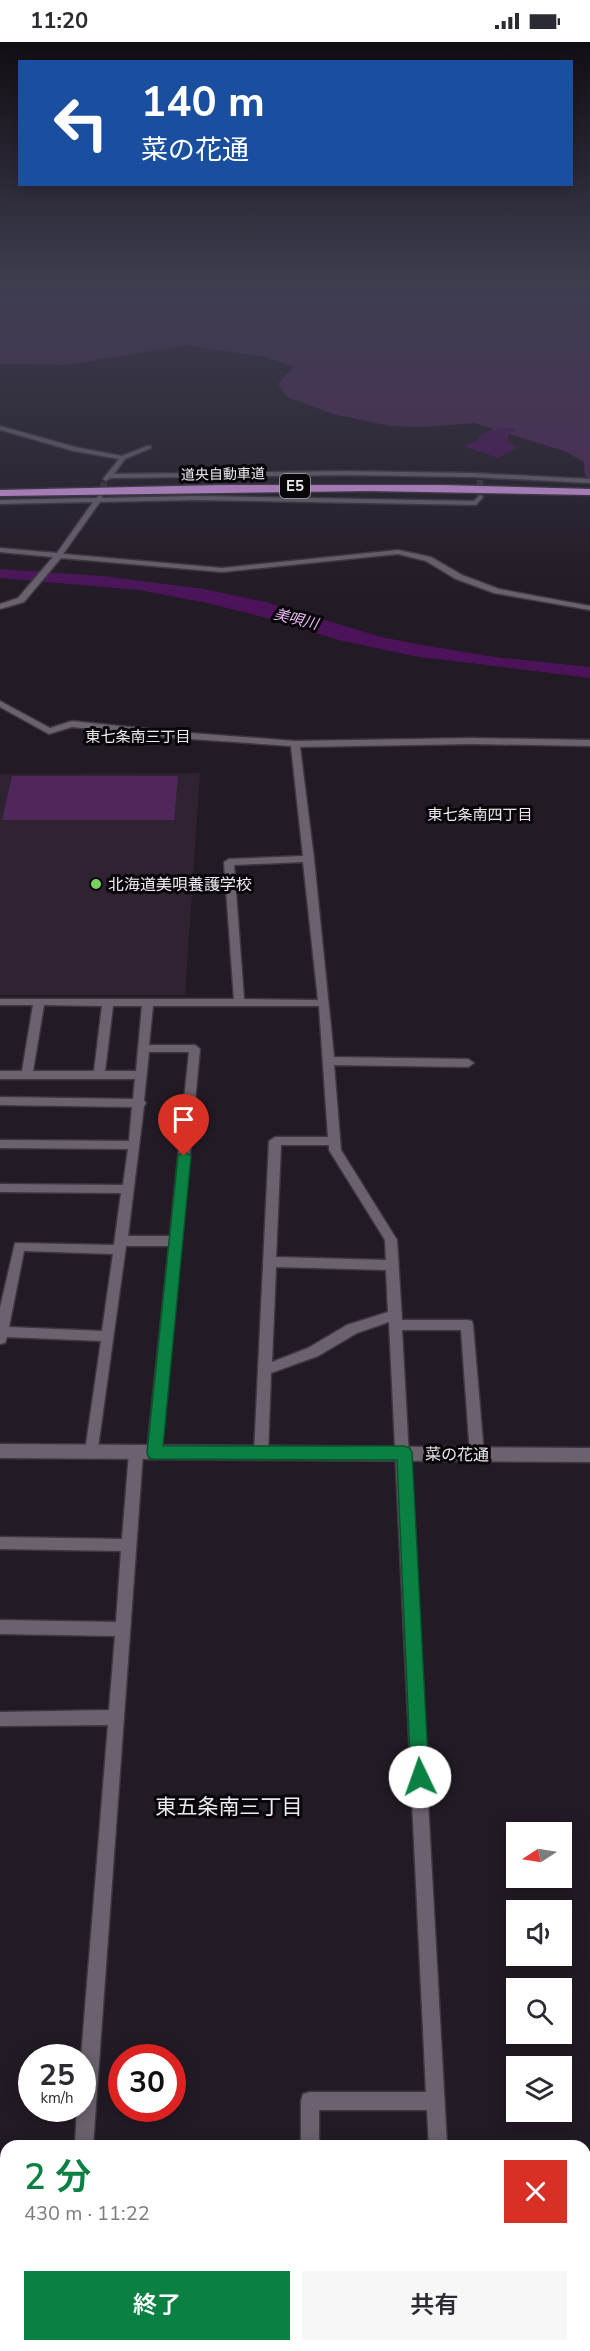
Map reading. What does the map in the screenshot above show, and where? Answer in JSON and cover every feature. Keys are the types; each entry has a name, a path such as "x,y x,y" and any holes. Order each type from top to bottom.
{"highway":[{"name":"道央自動車道","path":"0,488 333,480 590,486"},
{"name":"道央自動車道","path":"0,494 244,486 497,488 590,492"}],"street":[{"path":"0,428 74,449 123,458"},
{"path":"149,447 123,458 107,478 304,473 590,481"},
{"path":"0,502 99,498 476,503 480,497"},
{"path":"0,607 21,600 58,556 99,498"},
{"path":"0,550 222,570 398,552 428,559 438,567 459,577 497,591 590,608"},
{"path":"0,704 49,731 72,724 295,744 472,741 590,743"},
{"path":"295,744 324,1003 335,1150 350,1178 365,1195 392,1240 438,2140"},
{"path":"239,1002 229,862 309,859"},
{"path":"0,1002 324,1003"},
{"path":"27,1075 39,1002"},
{"path":"99,1075 108,1002"},
{"path":"92,1451 140,1103 148,1003"},
{"path":"143,1048 195,1049 154,1453"},
{"path":"328,1061 468,1063"},
{"path":"0,1075 142,1075"},
{"path":"0,1101 140,1103"},
{"path":"261,1454 275,1141 335,1141"},
{"path":"0,1144 134,1145"},
{"path":"0,1188 128,1189"},
{"path":"108,1336 1,1335 19,1246 120,1245 176,1241"},
{"path":"270,1262 393,1265"},
{"path":"265,1370 313,1352 351,1329 396,1320 467,1326 477,1454"},
{"name":"菜の花通","path":"0,1451 590,1455"},
{"path":"84,2140 136,1453"},
{"path":"0,1543 129,1545"},
{"path":"0,1627 123,1629"},
{"path":"0,1719 116,1717"},
{"path":"310,2140 310,2101 436,2101"}],"shaded area":[{"path":"282,390 590,390 590,479 585,476 584,462 567,452 475,423 423,427 390,426 333,414 287,397"},
{"name":"北海道美唄養護学校","path":"200,773 185,995 0,995 0,774"},
{"path":"12,776 178,776 174,820 2,820"}],"water":[{"path":"515,428 509,434 508,441 517,448 498,458 463,446 478,440 480,435 493,429"},
{"name":"美唄川","path":"0,569 103,576 204,589 265,602 381,637 495,657 590,667 590,678 413,656 339,640 207,603 139,590 0,578"}],"tunnel":[{"path":"100,497 105,480"},
{"path":"480,480 480,497"}],"place":[{"name":"北海道美唄養護学校","path":"96,884"}],"district":[{"name":"東七条南三丁目","path":"138,737"},
{"name":"東七条南四丁目","path":"480,815"},
{"name":"東五条南三丁目","path":"229,1807"}],"route":[{"path":"184,1156 154,1453 404,1453 420,1777"}]}
